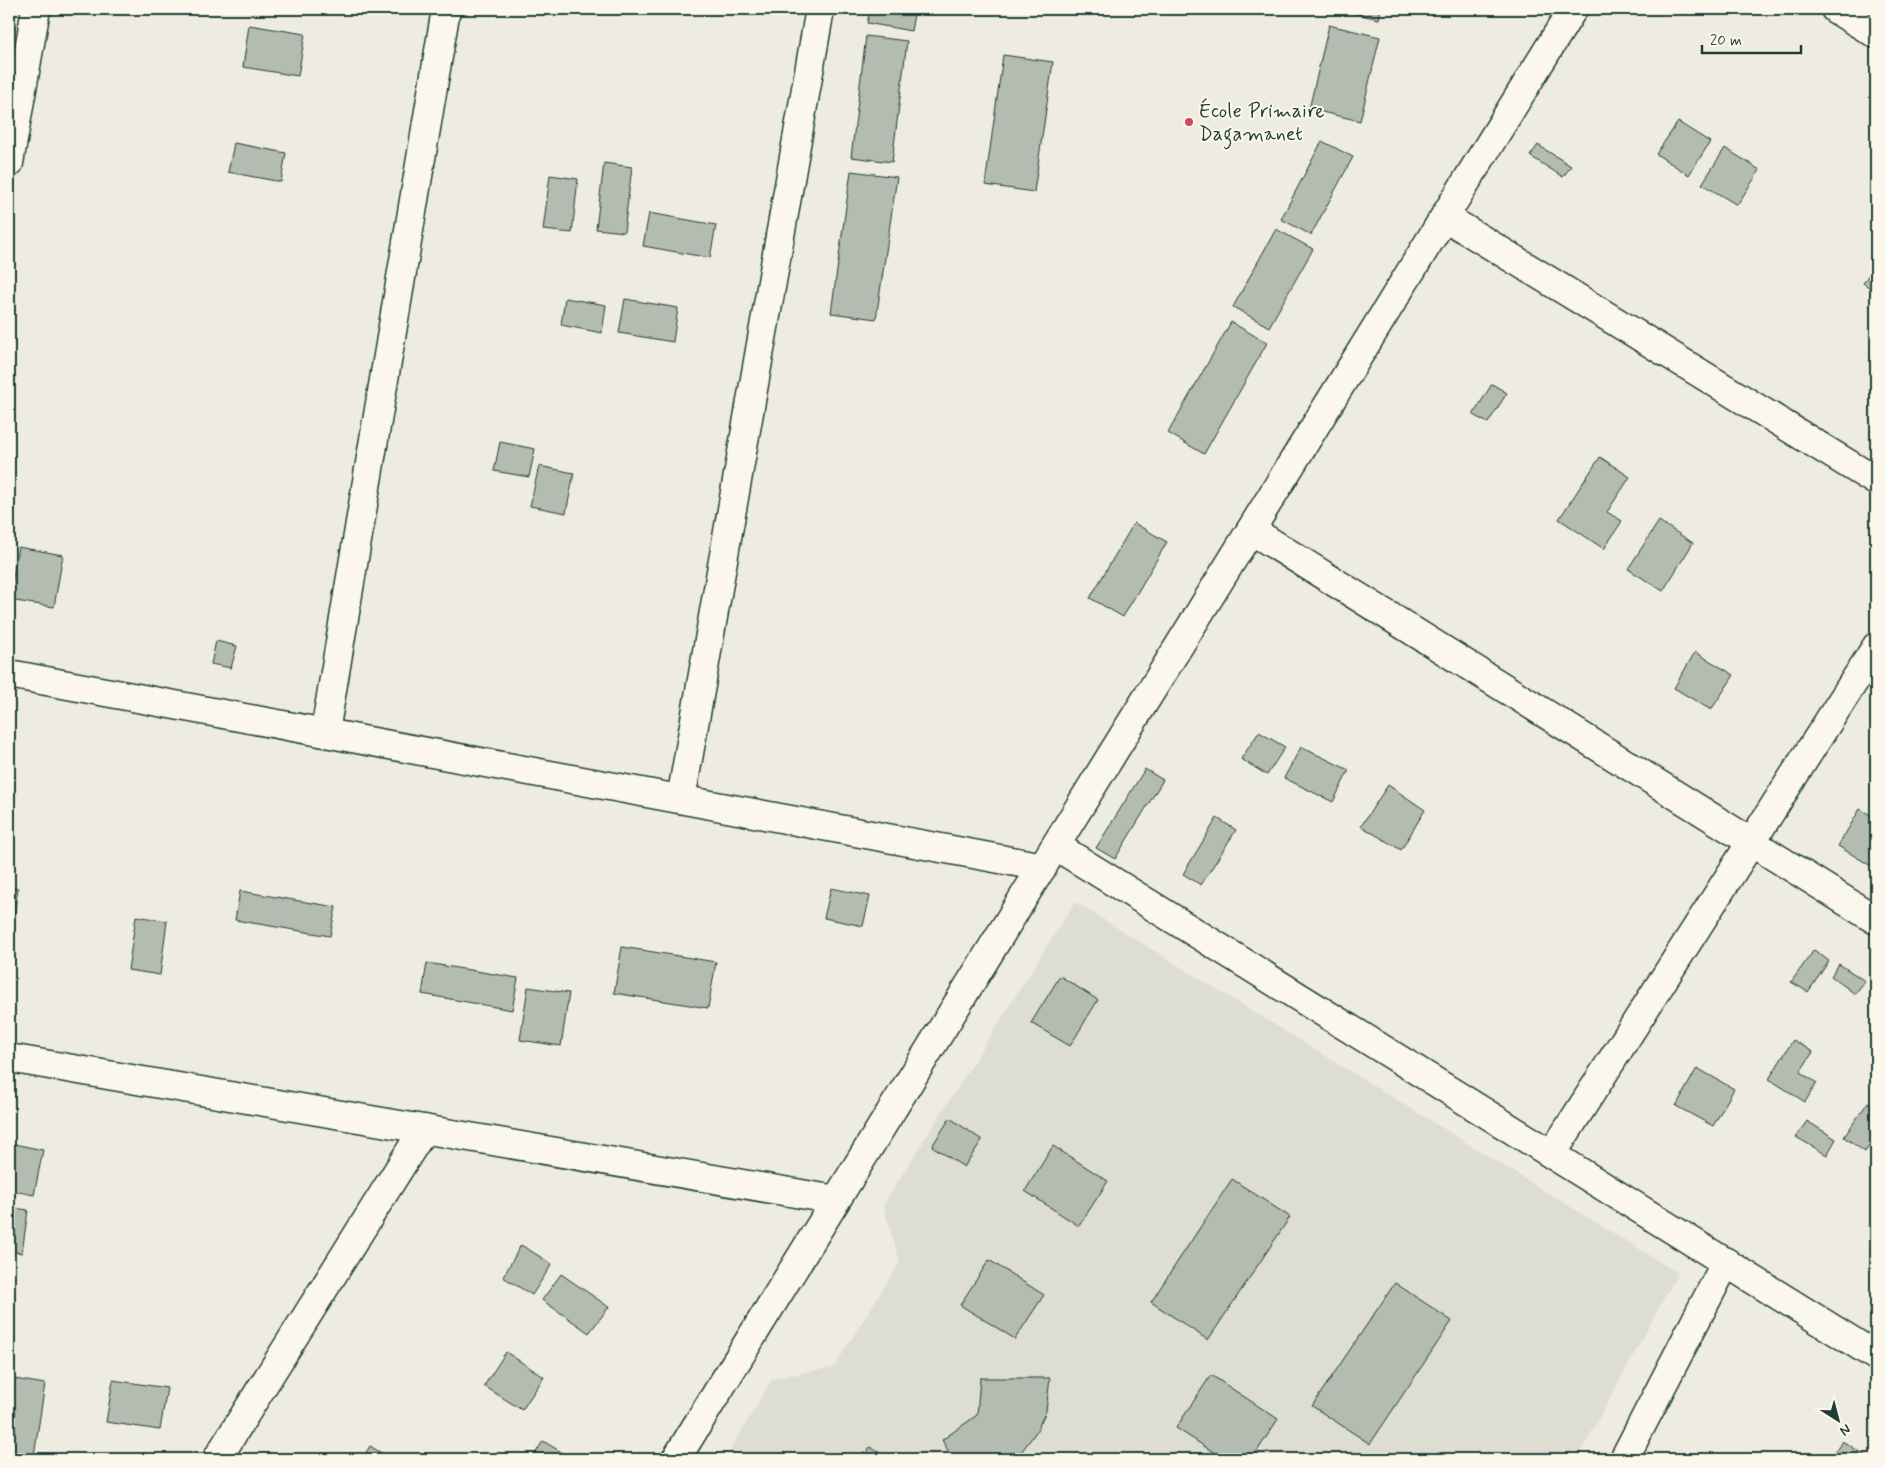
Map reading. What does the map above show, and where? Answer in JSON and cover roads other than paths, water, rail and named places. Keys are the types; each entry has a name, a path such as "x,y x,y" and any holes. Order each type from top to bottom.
{"street":[{"path":"9,163 36,9"},
{"path":"325,732 446,9"},
{"path":"681,799 820,9"},
{"path":"676,1459 1573,9"},
{"path":"1835,9 1876,34"},
{"path":"1445,217 1876,481"},
{"path":"1251,530 1876,920"},
{"path":"1552,1154 1876,647"},
{"path":"9,674 681,799 1049,856 1552,1154 1876,1356"},
{"path":"9,1058 836,1200"},
{"path":"217,1459 424,1129"},
{"path":"1624,1459 1726,1262"}],"place":[{"name":"École Primaire Dagamanet","path":"1189,122"}]}
